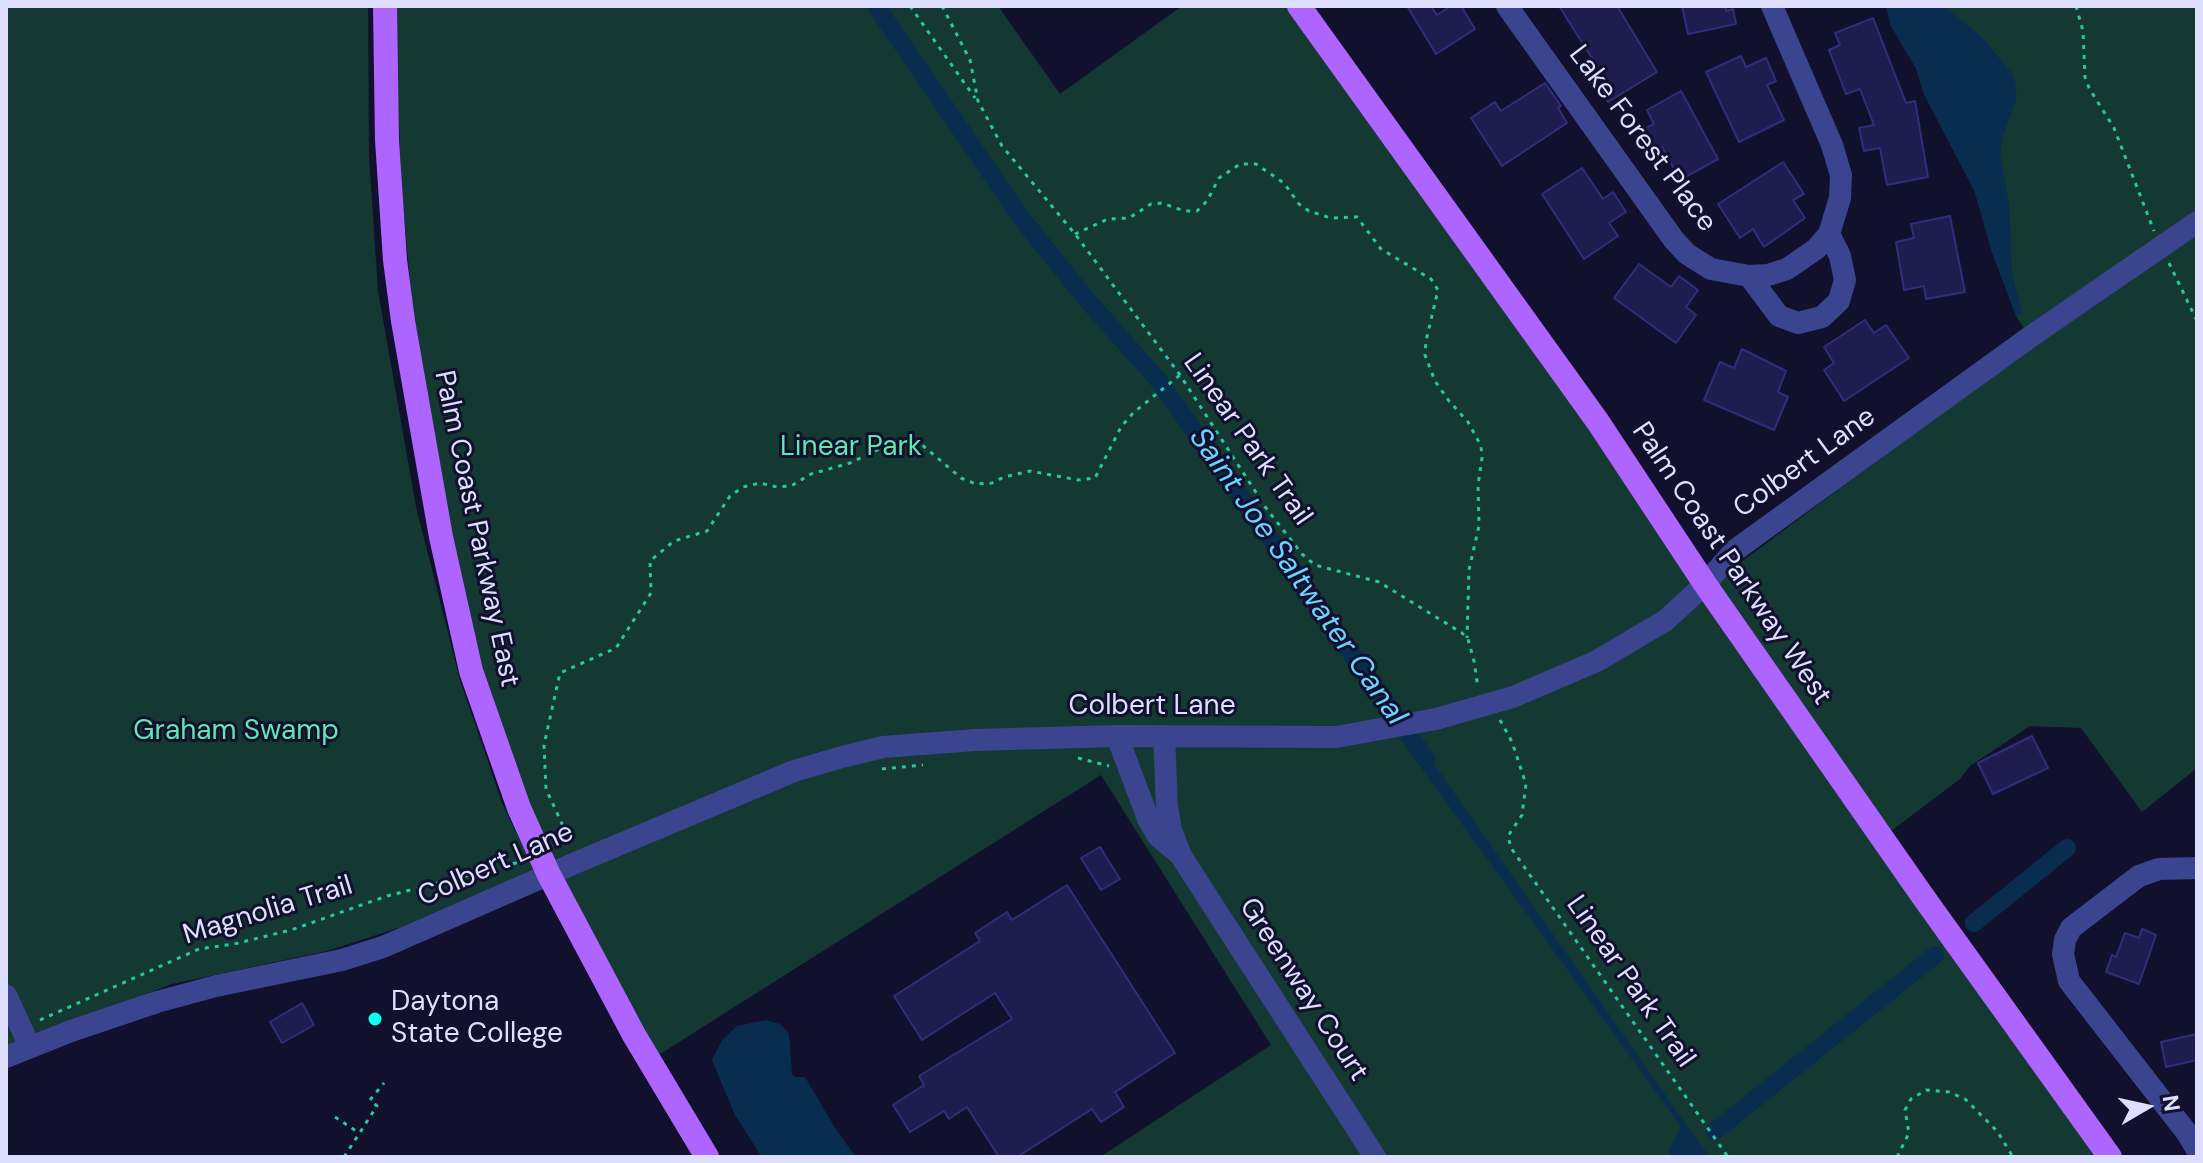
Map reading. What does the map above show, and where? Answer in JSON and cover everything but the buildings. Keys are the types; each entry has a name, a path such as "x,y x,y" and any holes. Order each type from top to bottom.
{"main road":[{"name":"Palm Coast Parkway East","path":"385,6 387,140 395,260 429,475 471,671 506,773 544,864 634,1035 707,1157"},
{"name":"Palm Coast Parkway West","path":"1299,6 1598,422 1705,584 2110,1157"}],"street":[{"name":"Lake Forest Place","path":"1507,6 1687,254 1711,269 1749,276 1768,275 1796,265 1829,234"},
{"path":"1749,276 1779,316 1787,320 1810,321 1822,317 1839,301 1845,280 1840,256 1829,234 1840,198 1838,161 1772,6"},
{"name":"Colbert Lane","path":"6,1057 26,1038 172,998 365,953 544,864 580,861 794,771 883,747 1117,736 1336,737 1436,719 1491,705 1552,681 1644,635 1666,620 1705,584 1734,551 2197,222"},
{"path":"1117,736 1149,821 1158,836 1181,856"},
{"path":"1164,736 1167,806 1171,830 1181,856"},
{"name":"Greenway Court","path":"1181,856 1375,1157"},
{"path":"2194,1135 2069,981 2063,954 2071,928 2139,876 2159,869 2197,868"},
{"path":"6,995 26,1038"}],"path":[{"path":"910,6 979,103"},
{"name":"Linear Park Trail","path":"942,6 970,60 972,82 979,103 1002,146 1075,234 1180,375 1266,508 1309,560 1315,565 1379,582 1468,639 1476,686 1512,742 1526,784 1522,815 1508,836 1511,848 1728,1157"},
{"path":"2076,6 2083,31 2085,77 2114,128 2160,246 2197,321"},
{"path":"1075,234 1108,219 1129,218 1151,204 1162,203 1184,211 1197,211 1207,201 1219,178 1240,164 1256,164 1284,183 1299,204 1309,211 1331,218 1357,217 1381,249 1431,279 1438,290 1425,355 1435,381 1468,422 1481,446 1479,526 1469,570 1468,639"},
{"path":"580,861 546,789 544,745 560,673 616,648 651,593 650,561 680,538 707,531 730,496 743,487 760,483 791,486 811,474 850,463 888,445 905,442 921,444 961,478 976,484 992,483 1030,471 1078,480 1095,478 1121,427 1133,413 1180,375"},
{"path":"680,538 683,544"},
{"path":"1073,758 1114,767"},
{"path":"873,770 930,765"},
{"name":"Magnolia Trail","path":"26,1038 199,949 291,930 387,896 514,864 544,864 569,839"},
{"path":"344,1157 377,1106 370,1100 384,1083"},
{"path":"1897,1157 1909,1133 1905,1110 1911,1099 1926,1090 1949,1092 1965,1099 1997,1131 2013,1157"},
{"path":"335,1117 359,1133"}],"green space":[{"name":"Graham Swamp","path":"6,6 368,6 369,156 378,291 416,507 460,680 502,803 534,870 401,927 327,951 172,984 6,1048"},
{"name":"Linear Park","path":"395,6 998,6 1060,94 1182,6 1288,6 1603,442 2097,1157 1100,1157 1271,1045 1101,775 657,1056 589,934 514,769 474,655 414,324 401,182"},
{"path":"1886,6 2197,6 2197,768 2142,812 2081,728 2030,726 1970,766 1960,779 1891,831 1717,580 2034,344 2016,316 1992,252 1975,192 1924,94 1916,68 1891,26"}],"water":[{"path":"1886,6 1944,6 1982,37 2014,76 2017,97 2000,154 2009,204 2012,273 2022,314 2016,316 1992,252 1975,192 1924,94 1916,68 1891,26"},
{"path":"1418,741 1710,1157 1671,1157 1669,1151 1681,1127 1404,744"},
{"path":"766,1020 780,1024 789,1034 792,1074 805,1077 856,1157 761,1156 735,1115 712,1060 722,1040 737,1026"}],"waterway":[{"name":"Saint Joe Saltwater Canal","path":"876,6 1022,219 1088,301 1159,381 1426,759"},
{"path":"1974,923 2067,848"},
{"path":"1715,1131 1935,955"}],"place":[{"name":"Daytona State College","path":"375,1019"}]}
